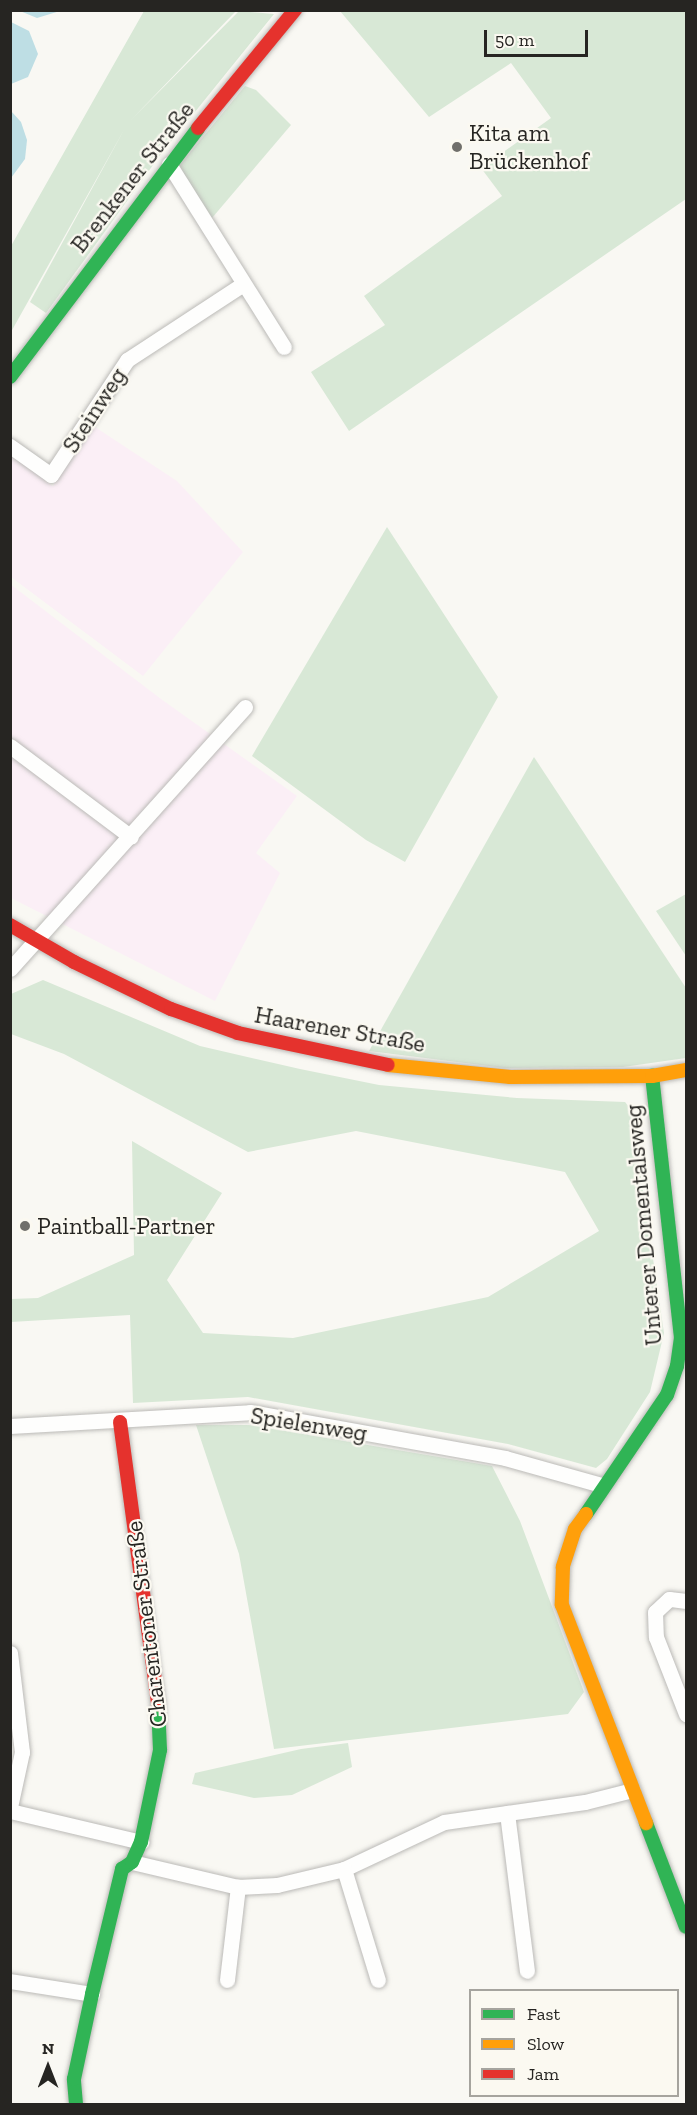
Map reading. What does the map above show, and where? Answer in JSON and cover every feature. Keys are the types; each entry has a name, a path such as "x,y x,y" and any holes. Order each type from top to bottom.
{"street":[{"name":"Brenkener Straße","path":"10,377 169,164 295,10"},
{"path":"169,164 284,347"},
{"name":"Steinweg","path":"10,446 51,475 127,360 243,284"},
{"path":"10,969 38,942 246,707"},
{"path":"10,746 131,837"},
{"name":"Haarener Straße","path":"10,925 122,987 205,1023 301,1048 382,1064 510,1077 652,1076 687,1070"},
{"name":"Unterer Domentalsweg","path":"652,1076 681,1338 667,1395 602,1485 575,1529 563,1567 562,1605 632,1790 681,1894 687,1927"},
{"name":"Spielenweg","path":"10,1426 120,1422 250,1412 505,1458 602,1485"},
{"name":"Charentoner Straße","path":"76,2104 74,2079 92,1994 122,1869 132,1862 141,1842 160,1750 160,1717 120,1422"},
{"path":"687,1601 669,1599 655,1612 656,1637 687,1713"},
{"path":"10,1653 22,1752 10,1809 141,1842"},
{"path":"132,1862 238,1887 277,1885 344,1869 444,1822 585,1802 632,1790"},
{"path":"507,1813 527,1971"},
{"path":"344,1869 378,1980"},
{"path":"227,1980 238,1887"},
{"path":"10,1981 92,1994"}],"shaded area":[{"path":"92,425 177,481 243,552 143,676 11,577 10,455 53,486"},
{"path":"10,584 161,699 297,796 256,853 280,873 215,1001 11,898"}],"green space":[{"path":"144,11 236,11 131,120 239,11 274,14 161,154 46,313 30,302 125,128 11,332 11,246"},
{"path":"340,11 686,11 686,199 349,431 311,372 385,325 364,296 502,196 481,168 551,118 511,63 429,117"},
{"path":"245,86 256,90 291,125 212,218 179,166"},
{"path":"387,527 498,697 405,862 366,840 252,756"},
{"path":"534,757 686,988 686,1058 623,1067 505,1068 369,1051"},
{"path":"686,894 686,956 656,911"},
{"path":"43,980 200,1046 300,1069 379,1085 517,1098 625,1102 631,1109 664,1333 650,1392 607,1459 596,1468 508,1444 248,1397 133,1403 130,1315 11,1322 11,1299 38,1298 134,1255 132,1141 222,1193 167,1280 203,1333 293,1338 488,1297 599,1231 565,1172 356,1131 248,1152 64,1054 11,1034 11,994"},
{"path":"196,1425 249,1425 492,1466 520,1521 584,1692 568,1714 274,1749 239,1554"},
{"path":"348,1743 352,1767 292,1795 254,1798 192,1784 195,1773 301,1749"}],"water":[{"path":"20,11 60,11 37,18"},
{"path":"11,22 29,31 38,54 28,77 11,84"},
{"path":"11,111 21,122 27,140 25,159 11,178"}],"traffic: fast":[{"path":"10,377 198,128"},
{"path":"586,1514 667,1395 677,1366 681,1338 652,1076"},
{"path":"76,2104 74,2079 92,1994 122,1869 132,1862 141,1842 160,1750 158,1704"},
{"path":"646,1823 686,1927"}],"traffic: slow":[{"path":"388,1065 510,1077 652,1076 686,1070"},
{"path":"586,1514 575,1529 563,1567 562,1605 646,1823"}],"traffic: jam":[{"path":"198,128 295,10"},
{"path":"10,925 74,962 171,1009 238,1033 388,1065"},
{"path":"120,1422 158,1704"}],"place":[{"name":"Kita am Brückenhof","path":"457,147"},
{"name":"Paintball-Partner","path":"25,1226"}]}
